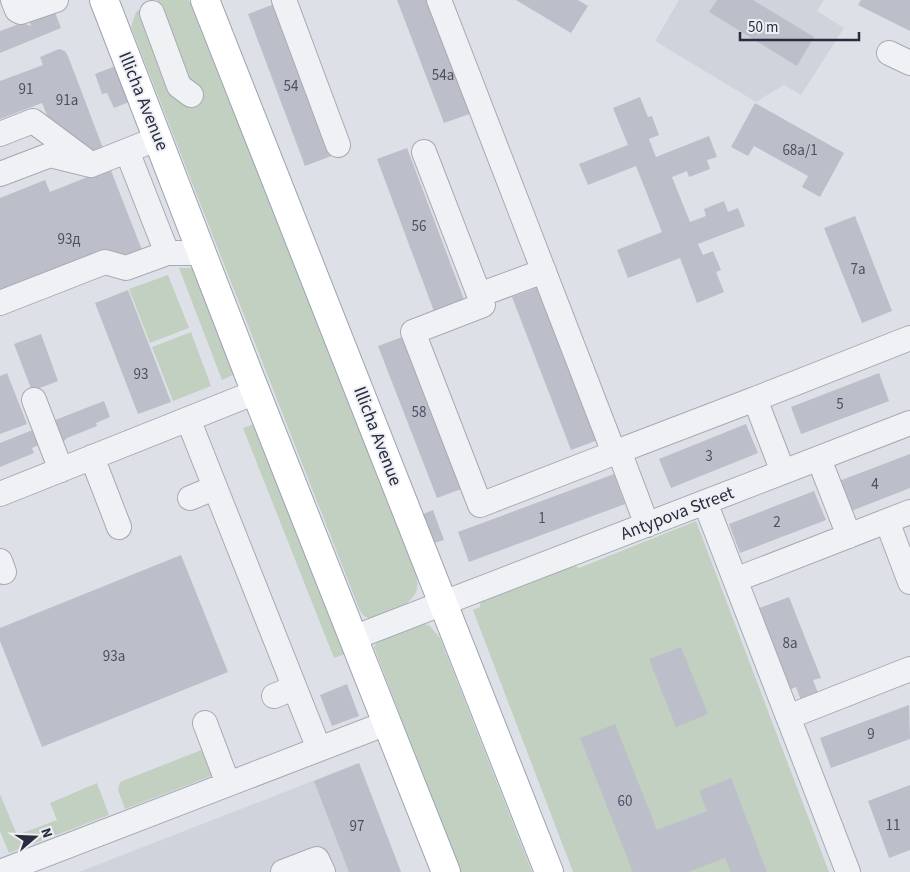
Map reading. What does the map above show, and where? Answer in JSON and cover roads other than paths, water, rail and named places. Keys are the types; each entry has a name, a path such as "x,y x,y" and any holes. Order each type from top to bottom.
{"main road":[{"name":"Illicha Avenue","path":"104,0 256,392 446,872"},
{"name":"Illicha Avenue","path":"205,0 549,872"}],"street":[{"path":"13,0 17,10 21,12 56,0"},
{"path":"209,0 213,2 225,0"},
{"path":"284,0 338,145"},
{"path":"439,0 616,452 647,524"},
{"path":"0,134 33,121 91,165"},
{"path":"0,174 50,155 91,165 159,138"},
{"path":"127,151 167,253"},
{"path":"424,152 483,305 413,332 480,505 910,338"},
{"path":"0,303 105,262 126,268 167,253 203,253"},
{"path":"479,295 544,270"},
{"path":"0,494 256,392"},
{"path":"755,399 783,472"},
{"path":"34,400 61,470"},
{"path":"188,419 214,488 284,692 319,749"},
{"name":"Antypova Street","path":"353,638 910,423"},
{"path":"92,458 119,527"},
{"path":"818,458 849,536"},
{"path":"190,498 214,488"},
{"path":"700,504 735,580 848,872"},
{"path":"700,504 835,872"},
{"path":"735,580 910,512"},
{"path":"887,521 910,582"},
{"path":"788,717 910,669"},
{"path":"205,723 228,784"},
{"path":"0,872 387,723"},
{"path":"284,872 317,859 322,872"}]}
